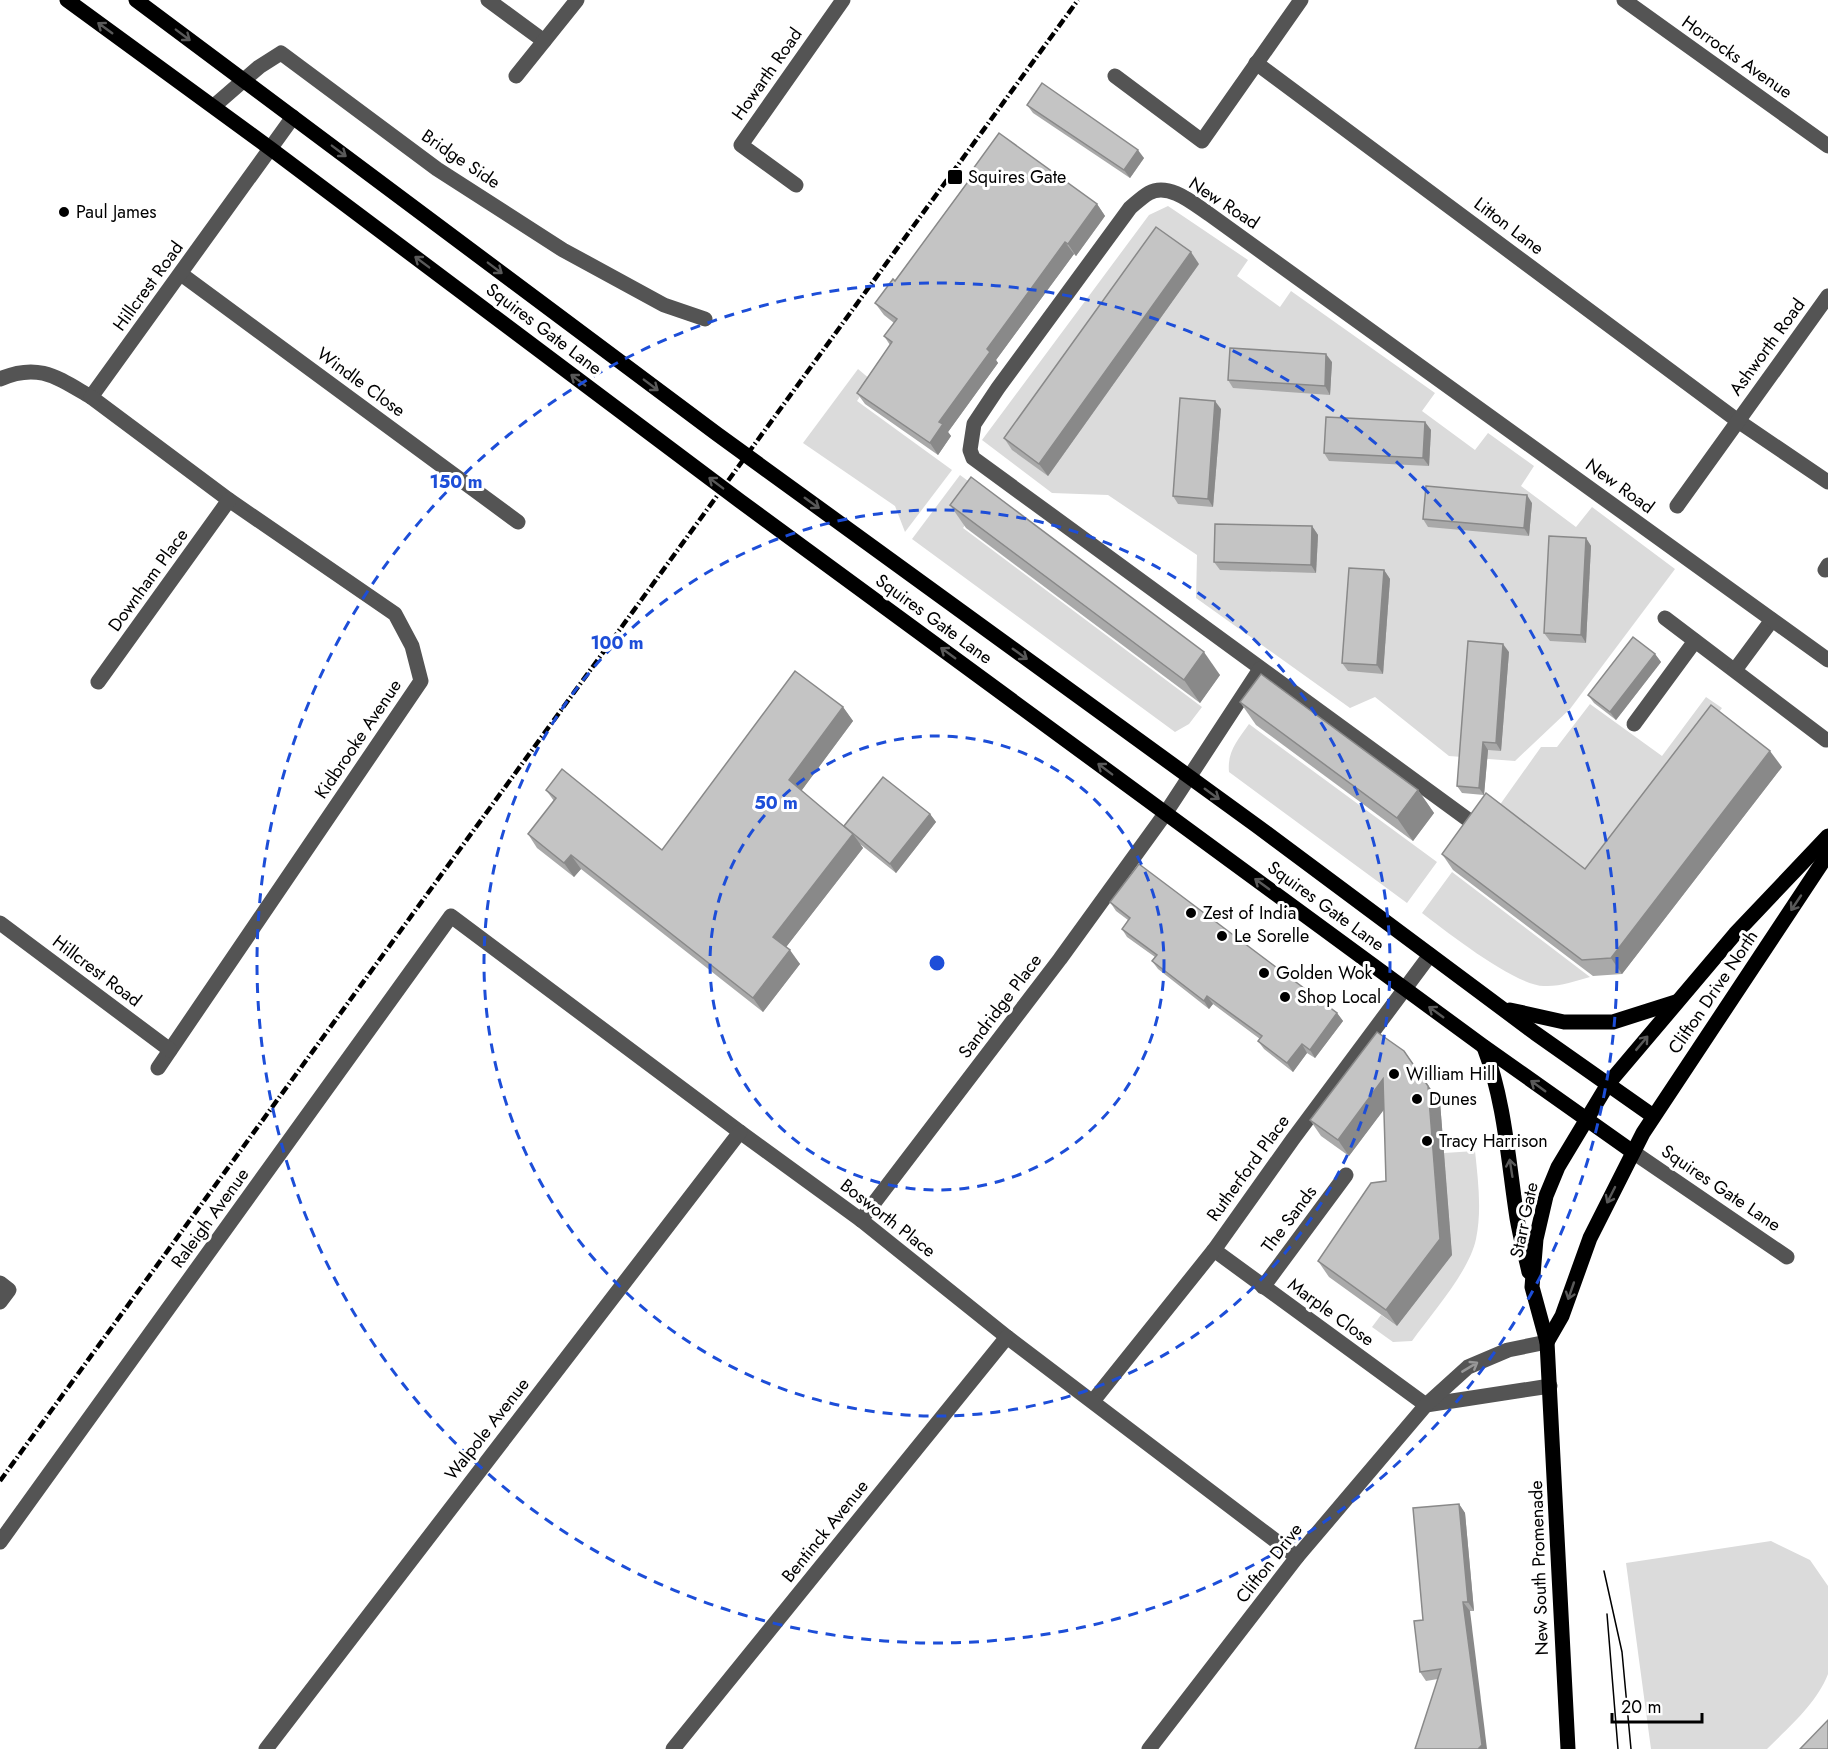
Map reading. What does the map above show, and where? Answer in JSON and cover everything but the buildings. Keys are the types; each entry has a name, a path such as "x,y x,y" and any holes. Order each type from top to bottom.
{"main road":[{"name":"Squires Gate Lane","path":"67,0 214,106 740,501 1165,814 1585,1120 1633,1152"},
{"name":"Squires Gate Lane","path":"136,0 717,434 1502,1009 1653,1116"},
{"name":"Clifton Drive North","path":"1608,1084 1735,934 1828,836"},
{"name":"Clifton Drive North","path":"1633,1152 1653,1116 1828,854"},
{"name":"Squires Gate Lane","path":"1502,1009 1564,1022 1613,1022 1676,1002"},
{"path":"1483,1046 1498,1088 1507,1135 1517,1218 1532,1287"},
{"name":"Starr Gate","path":"1550,1386 1547,1342 1532,1287 1536,1239 1546,1196 1558,1167 1608,1084"},
{"path":"1547,1342 1562,1316 1590,1238 1633,1152"},
{"name":"New South Promenade","path":"1550,1386 1568,1749"}],"street":[{"path":"488,0 544,41"},
{"path":"516,76 577,0"},
{"name":"Howarth Road","path":"796,185 741,145 843,0"},
{"path":"1115,76 1202,141 1301,0"},
{"name":"Horrocks Avenue","path":"1624,0 1828,146"},
{"name":"Bridge Side","path":"214,106 243,80 281,53 437,169 563,250 664,305 705,319"},
{"name":"Litton Lane","path":"1256,63 1738,421"},
{"name":"Hillcrest Road","path":"91,397 293,117"},
{"name":"New Road","path":"1474,824 978,464 973,458 970,450 974,424 998,387 1130,208 1151,192 1167,191 1182,196 1217,220 1828,660"},
{"name":"Windle Close","path":"181,274 518,522"},
{"name":"Ashworth Road","path":"1677,506 1828,296"},
{"path":"0,379 11,374 36,372 53,375 91,397"},
{"name":"Kidbrooke Avenue","path":"91,397 229,500 395,614 412,646 421,681 158,1068"},
{"name":"Ashworth Road","path":"1738,421 1828,483"},
{"name":"Downham Place","path":"98,682 229,500"},
{"path":"1665,618 1826,740"},
{"path":"1735,670 1772,620"},
{"path":"1634,723 1695,640"},
{"path":"1188,777 1260,669"},
{"name":"Sandridge Place","path":"861,1220 1060,959 1165,814 1188,777"},
{"name":"Bosworth Place","path":"452,916 861,1220 1008,1337 1297,1557"},
{"name":"Raleigh Avenue","path":"0,1542 452,916"},
{"name":"Hillcrest Road","path":"0,923 170,1050"},
{"name":"Rutherford Place","path":"1093,1401 1214,1250 1293,1139 1430,955"},
{"name":"Walpole Avenue","path":"266,1749 740,1132"},
{"name":"Squires Gate Lane","path":"1633,1152 1786,1257"},
{"name":"The Sands","path":"1263,1287 1346,1174"},
{"name":"Marple Close","path":"1214,1250 1426,1405"},
{"name":"Bentinck Avenue","path":"673,1749 1008,1337"},
{"name":"Clifton Drive","path":"1149,1749 1297,1557 1426,1405 1468,1367 1508,1350 1547,1342"},
{"path":"1426,1405 1550,1386"}],"shaded area":[{"path":"1168,206 1248,260 1237,276 1280,307 1291,291 1435,393 1422,411 1475,450 1488,433 1534,466 1521,486 1576,527 1592,507 1675,569 1570,709 1515,761 1449,756 1375,697 1350,708 1196,598 1197,555 1108,495 1052,493 982,440 1149,215"},
{"path":"858,369 871,380 857,401 952,470 905,532 895,506 803,443"},
{"path":"960,475 987,495 963,528 1202,707 1189,724 1175,732 912,539"},
{"path":"1706,697 1722,708 1594,879 1499,806 1541,747 1557,747 1590,704 1662,756"},
{"path":"1249,724 1437,862 1407,903 1229,772 1232,752"},
{"path":"1452,872 1590,977 1555,986 1531,983 1499,967 1433,922 1422,913"},
{"path":"1475,1151 1479,1217 1472,1252 1458,1278 1412,1341 1393,1342 1372,1327 1381,1315 1397,1326 1452,1255 1444,1153"},
{"path":"1771,1541 1810,1560 1828,1586 1828,1674 1823,1685 1802,1714 1767,1749 1651,1749 1626,1563"}],"tram line":[{"path":"1604,1571 1622,1652 1631,1749"},
{"path":"1607,1614 1618,1749"}],"railway":[{"path":"0,1481 1078,0"}],"place":[{"name":"Squires Gate","path":"955,177"},
{"name":"Paul James","path":"64,212"},
{"name":"Zest of India","path":"1191,913"},
{"name":"Le Sorelle","path":"1222,936"},
{"name":"Golden Wok","path":"1264,973"},
{"name":"Shop Local","path":"1285,997"},
{"name":"William Hill","path":"1394,1074"},
{"name":"Dunes","path":"1417,1099"},
{"name":"Tracy Harrison","path":"1427,1141"}]}
